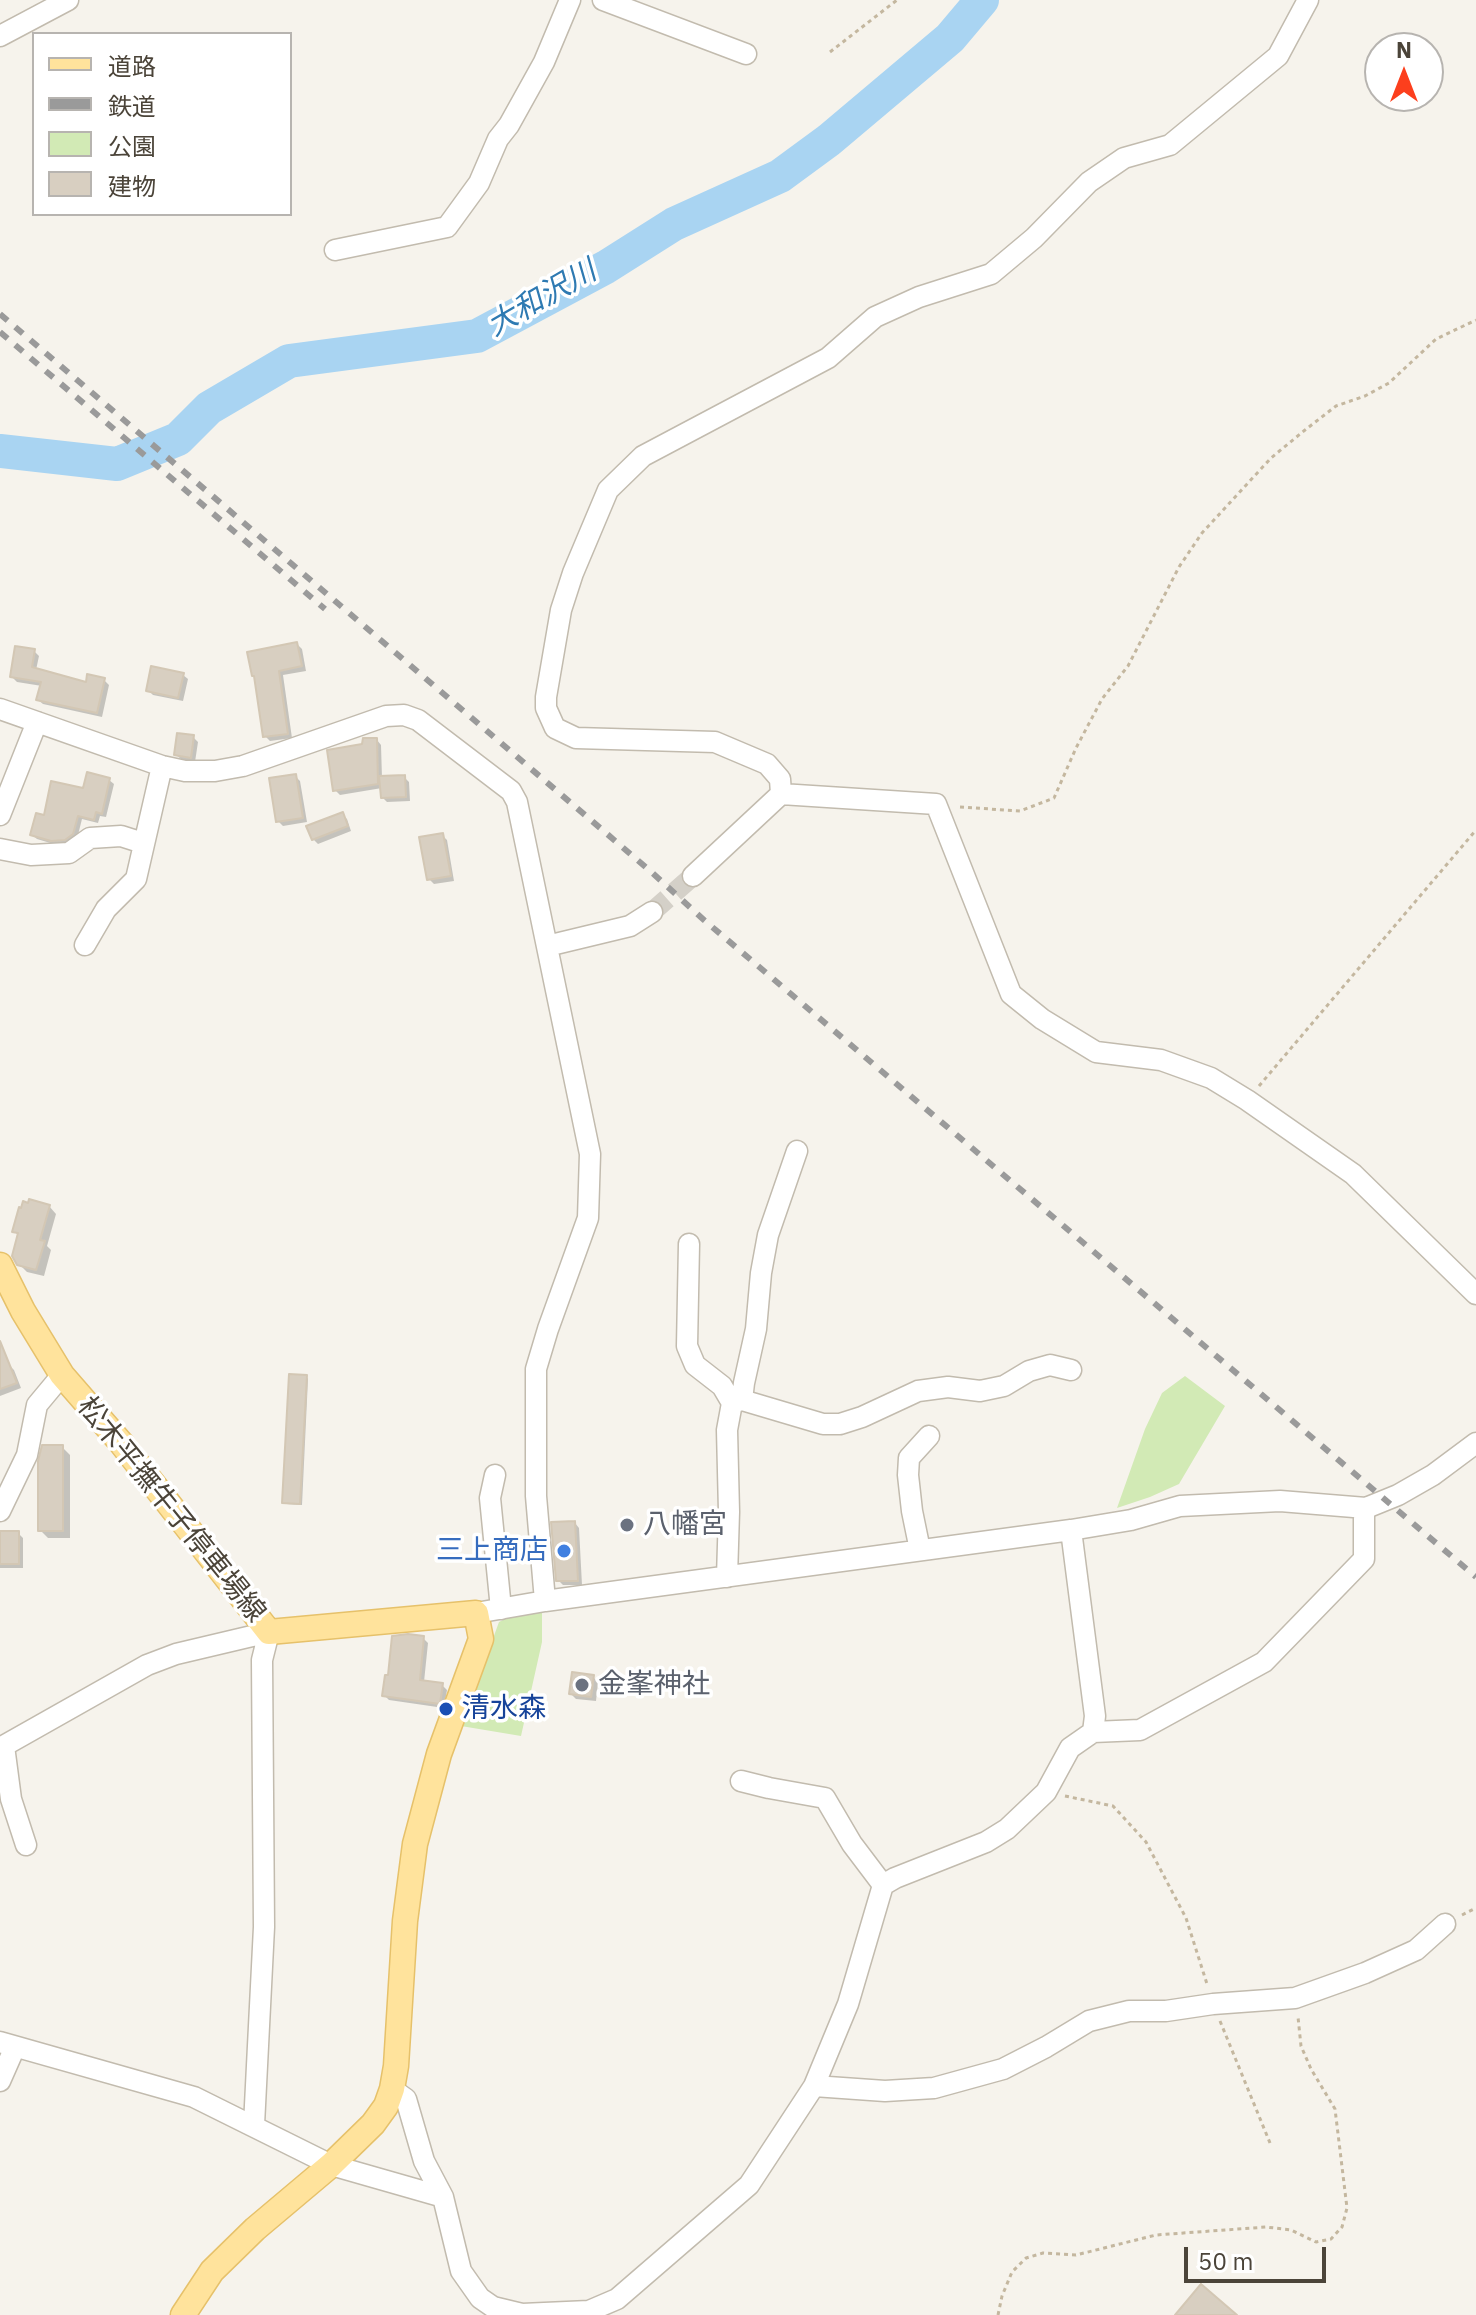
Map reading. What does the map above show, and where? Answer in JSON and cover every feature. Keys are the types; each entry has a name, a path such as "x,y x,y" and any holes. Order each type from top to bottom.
{"main road":[{"name":"松木平撫牛子停車場線","path":"0,1265 23,1311 62,1375 122,1444 269,1632 476,1613"},
{"path":"183,2315 212,2271 255,2229 331,2165 373,2124 386,2106 392,2089 398,2038 405,1921 415,1844 439,1754 481,1639 476,1613"}],"street":[{"path":"0,36 68,0"},
{"path":"335,250 447,227 479,183 498,139 544,62 570,0"},
{"path":"603,0 746,54"},
{"path":"781,794 780,779 767,764 715,742 576,738 555,728 546,708 546,697 561,610 608,490 643,456 828,358 875,317 919,297 991,274 1034,238 1089,182 1124,158 1170,145 1278,56 1308,0"},
{"path":"0,709 162,766 185,771 215,771 243,766 386,716 404,715 418,720 511,791 517,802 590,1154 588,1218 536,1369 536,1496 545,1601"},
{"path":"0,815 37,722"},
{"path":"85,945 106,909 136,879 162,766"},
{"path":"693,876 781,794 936,804 1011,994 1042,1019 1096,1052 1161,1060 1211,1078 1247,1100 1353,1174 1476,1294"},
{"path":"0,849 31,855 69,853 90,838 121,836 143,843"},
{"path":"547,946 630,926 652,912"},
{"path":"727,1577 727,1430 744,1383 756,1329 768,1235 797,1151"},
{"path":"689,1244 687,1346 695,1365 737,1402 823,1424 840,1424 918,1391 948,1387 980,1391 1004,1386 1029,1371 1050,1365 1071,1370"},
{"path":"0,1511 27,1455 37,1405 62,1375"},
{"path":"920,1550 912,1511 909,1458 929,1436"},
{"path":"476,1613 1071,1530 1131,1520 1180,1506 1280,1501 1366,1508 1398,1495 1433,1475 1476,1443"},
{"path":"495,1475 490,1498 501,1609"},
{"path":"392,2089 406,2099 424,2161 443,2197 461,2271 478,2307 522,2314 590,2313 617,2299 749,2185 814,2086 848,2004 883,1885 986,1842 1007,1829 1046,1792 1070,1748 1093,1732 1140,1730 1264,1662 1364,1559 1366,1508"},
{"path":"1071,1530 1095,1716 1093,1732"},
{"path":"26,1845 11,1799 2,1747 147,1665 176,1654 269,1632 262,1660 264,1927 254,2125"},
{"path":"741,1781 825,1798 852,1844 883,1885"},
{"path":"814,2086 885,2091 934,2088 1003,2069 1089,2021 1129,2011 1166,2011 1295,1998 1365,1973 1416,1950 1445,1924"},
{"path":"0,2081 8,2044 194,2097 331,2165 443,2197"}],"path":[{"path":"830,52 897,0"},
{"path":"936,804 1020,811 1054,798 1102,699 1128,666 1179,567 1202,533 1271,458 1305,430 1336,406 1389,383 1436,339 1476,320"},
{"path":"1247,1100 1476,830"},
{"path":"1046,1792 1113,1806 1146,1842 1186,1918 1213,2004 1270,2143"},
{"path":"998,2315 1012,2272 1026,2258 1043,2253 1076,2255 1156,2235 1266,2227 1291,2230 1316,2242 1331,2239 1342,2227 1347,2208 1335,2109 1301,2046 1295,1998"}],"green space":[{"path":"1185,1376 1225,1406 1179,1484 1117,1508 1145,1429 1162,1393"},
{"path":"542,1612 542,1642 521,1736 461,1726 499,1622 509,1617"}],"building":[{"path":"297,642 302,666 279,671 288,734 263,737 254,676 247,652"},
{"path":"15,646 35,649 32,667 86,682 87,674 105,678 97,713 36,700 41,682 10,677"},
{"path":"151,666 184,673 178,698 146,691"},
{"path":"177,733 194,735 191,758 174,755"},
{"path":"363,738 377,738 378,784 333,791 327,750 362,744"},
{"path":"87,772 110,778 102,814 96,812 94,820 78,816 73,834 65,840 51,841 30,835 36,813 44,815 51,781 83,788"},
{"path":"296,774 303,818 276,822 269,778"},
{"path":"405,775 406,797 381,798 379,776"},
{"path":"343,812 348,826 312,840 306,826"},
{"path":"443,833 451,876 427,880 419,837"},
{"path":"29,1199 50,1205 40,1240 45,1241 36,1270 17,1265 12,1256 18,1233 12,1232 19,1207 23,1201 28,1203"},
{"path":"0,1341 17,1383 0,1389"},
{"path":"289,1374 307,1375 300,1504 282,1503"},
{"path":"42,1445 63,1445 63,1531 38,1531 38,1461"},
{"name":"三上商店","path":"575,1521 578,1581 556,1581 551,1522"},
{"path":"0,1531 19,1531 19,1564 0,1564"},
{"path":"392,1636 424,1636 420,1680 443,1683 440,1704 382,1696 385,1675 388,1675"},
{"name":"金峯神社","path":"572,1672 594,1675 591,1697 569,1694"},
{"path":"1201,2284 1237,2315 1175,2315"}],"waterway":[{"name":"大和沢川","path":"0,451 117,464 178,439 209,408 289,361 477,336 606,267 674,224 780,176 829,140 950,38 982,0"}],"tunnel":[{"path":"652,912 693,876"}],"railway":[{"path":"0,314 704,920 1476,1577"},
{"path":"0,332 325,609"}],"place":[{"name":"八幡宮","path":"627,1525"},
{"name":"三上商店","path":"564,1551"},
{"name":"金峯神社","path":"582,1685"},
{"name":"清水森","path":"446,1709"}]}
